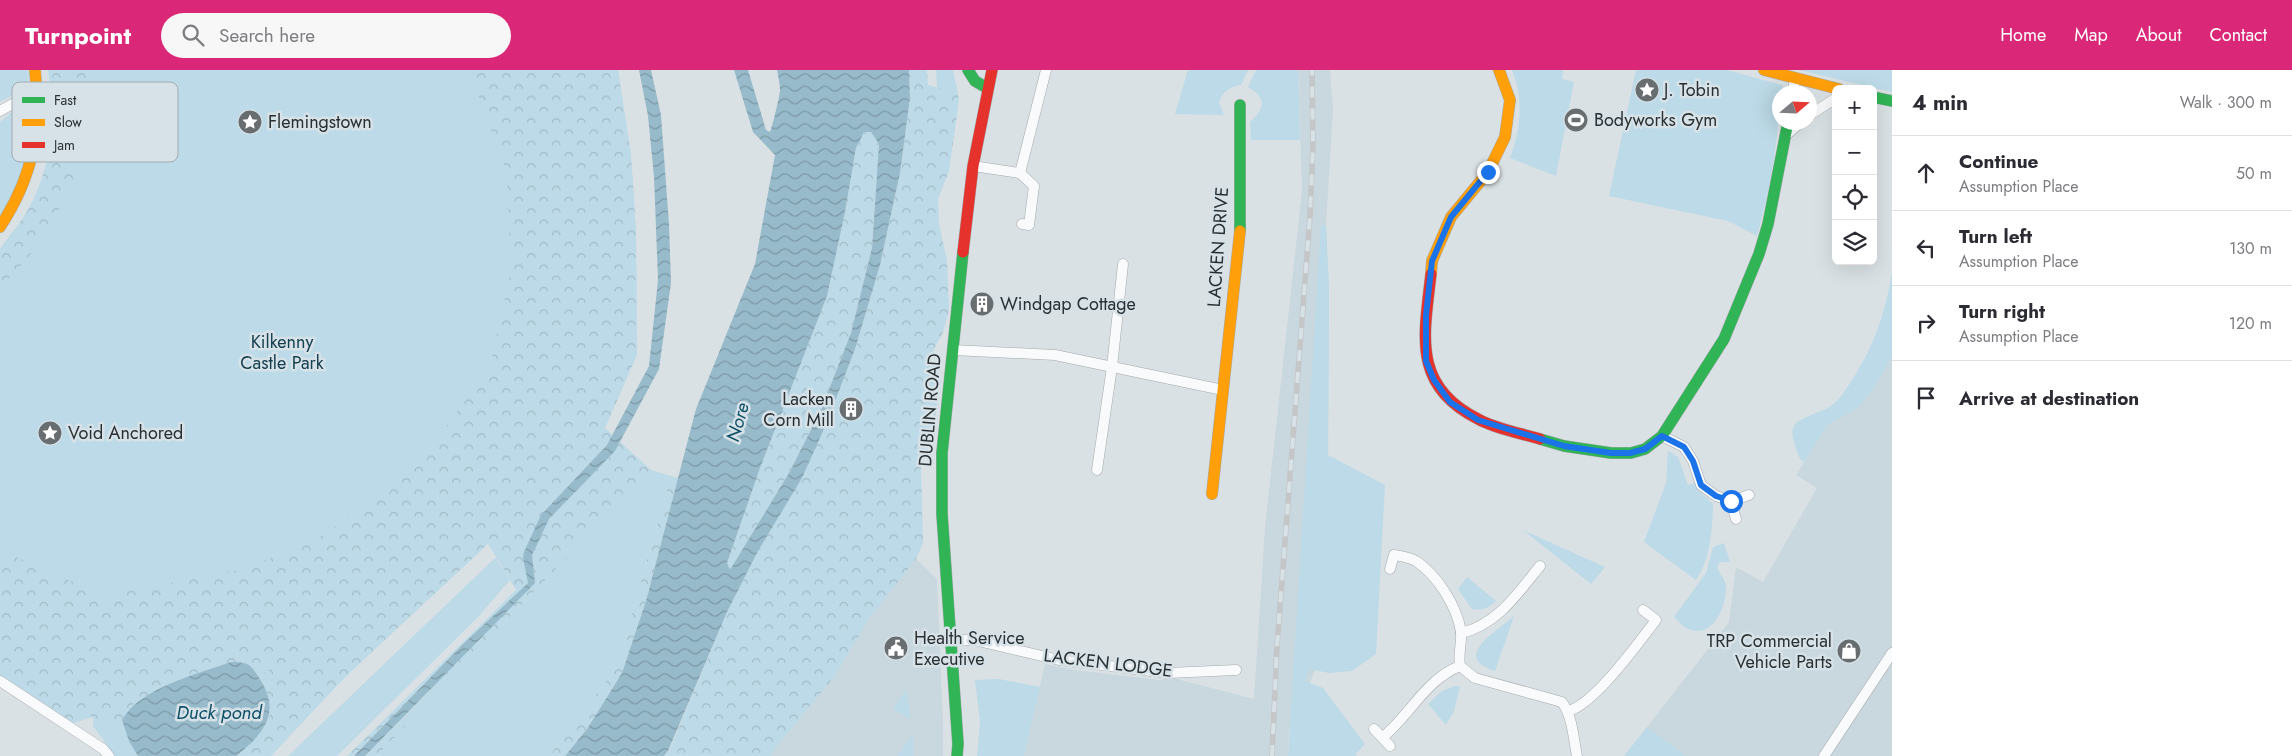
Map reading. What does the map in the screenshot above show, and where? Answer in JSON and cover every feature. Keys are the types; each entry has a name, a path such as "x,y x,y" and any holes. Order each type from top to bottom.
{"street":[{"path":"968,70 975,81 987,88"},
{"name":"DUBLIN ROAD","path":"957,756 958,744 952,640 942,514 942,453 973,166 992,70"},
{"path":"1020,173 1046,70"},
{"path":"1499,70 1510,100 1505,137 1488,172 1451,217 1432,261 1426,315 1426,361 1434,380 1450,402 1478,420 1564,446 1611,453 1630,453 1645,449 1662,436 1724,339 1759,254 1768,224 1786,130"},
{"path":"1764,70 1832,87"},
{"path":"1794,85 1795,78"},
{"path":"1877,98 1892,101"},
{"path":"1817,110 1832,101"},
{"path":"0,111 12,104"},
{"name":"LACKEN DRIVE","path":"1212,494 1241,218 1240,105"},
{"path":"1785,136 1792,130"},
{"path":"0,227 11,213 28,178 32,162"},
{"path":"973,166 1020,173 1034,186 1029,225 1022,224"},
{"path":"1097,470 1112,367 1123,264"},
{"path":"953,350 1054,355 1223,390"},
{"path":"1662,436 1684,447 1693,461 1697,477 1705,488 1716,496 1731,501 1749,495"},
{"path":"1731,501 1736,519"},
{"path":"1390,569 1394,555 1406,557 1415,561 1430,573 1444,592 1461,633 1458,653 1460,666 1476,678 1562,702 1568,711 1577,756"},
{"path":"1461,633 1473,630 1488,622 1509,604 1540,566"},
{"path":"1568,711 1575,709 1596,692 1656,620 1643,610"},
{"name":"LACKEN LODGE","path":"952,640 974,640 1059,660 1168,673 1236,670"},
{"path":"1824,756 1892,653"},
{"path":"1382,737 1392,730 1437,678 1460,666"},
{"path":"0,681 104,749 109,756"},
{"path":"1374,729 1390,746"}],"shaded area":[{"path":"1298,70 1330,70 1333,109 1326,225 1329,290 1328,456 1317,666 1289,729 1288,756 1024,756 1045,664 1075,670 1160,680 1169,677 1254,699 1265,527 1302,191"},
{"path":"1892,356 1892,756 1686,756 1647,727 1729,622 1736,567 1763,582 1817,488 1796,475 1828,425 1859,407 1875,386"},
{"name":"Health Service Executive","path":"916,559 937,579 943,756 772,756 773,751 835,676 869,619"}],"green space":[{"path":"0,70 28,70 28,82 12,82 12,96 0,102"},
{"name":"Kilkenny Castle Park","path":"48,70 618,70 631,155 636,232 637,355 548,487 344,678 271,756 115,756 93,726 93,717 70,724 0,676 0,249 16,229 29,208 39,187 47,162 178,162 178,82 49,82"},
{"path":"48,70 87,70 86,82 49,82"},
{"path":"469,70 618,70 631,155 636,232 637,355 605,428 651,470 376,756 365,756 422,699 518,593 463,644 354,756 347,756 516,590 488,544 344,678 271,756 236,756 259,734 271,713 270,702 259,677 271,669 270,667 258,675 245,662 235,662 204,670 152,693 130,707 122,720 110,724 91,716 70,724 0,676 0,550 104,596 247,568 326,534 436,441 490,366 511,271 507,182 504,165"},
{"path":"909,70 927,70 928,85 958,93 959,100 949,171 938,199 939,224 947,260 949,311 943,332 931,355 938,401 931,441 921,466 923,543 916,559 869,619 835,676 773,751 772,756 664,756 669,751 727,612 827,422 855,349 880,265 900,173 910,98"},
{"path":"936,70 953,70 958,93 937,89"},
{"path":"1188,70 1248,70 1241,85 1227,90 1221,98 1219,102 1224,115 1175,114"},
{"path":"1256,70 1298,70 1300,140 1251,140 1250,122 1259,112 1262,103 1258,95 1248,87"},
{"path":"1512,70 1563,70 1562,79 1574,82 1556,176 1510,158 1517,136 1520,114 1516,81"},
{"path":"1636,70 1727,70 1782,85 1772,85 1772,130 1778,130 1766,201 1757,236 1728,221 1609,196"},
{"path":"1799,70 1892,70 1892,92 1877,88 1877,85 1862,85"},
{"path":"12,112 12,162 25,162 13,193 0,217 0,122"},
{"path":"863,132 871,132 879,144 872,248 851,333 821,410 789,473 730,571 727,563 760,468 827,296 845,212 856,148"},
{"path":"47,162 77,162 76,176 43,240 0,289 0,251 26,214 42,178"},
{"path":"1321,225 1326,225 1329,290 1328,455 1385,485 1376,654 1352,671 1329,673 1309,669 1305,681 1323,688 1365,744 1355,755 1357,756 1288,756"},
{"path":"1892,272 1892,356 1875,386 1859,407 1828,425 1804,462 1800,459 1794,442 1792,434 1794,426 1800,420 1831,406 1848,386 1872,343 1882,316"},
{"path":"1668,451 1678,457 1688,485 1694,483 1699,491 1713,504 1708,553 1696,580 1644,542 1666,483"},
{"path":"651,470 671,476 620,663 549,756 376,756"},
{"path":"671,476 678,478 646,601 622,673 587,729 565,756 549,756 620,663"},
{"path":"1523,530 1605,567 1591,584"},
{"path":"1724,543 1730,562 1720,562 1717,567 1726,585 1720,613 1710,627 1695,631 1686,628 1674,617 1706,573 1713,547"},
{"path":"495,558 510,580 478,617 337,756 288,756"},
{"path":"1467,577 1496,601 1479,610 1472,609 1458,589"},
{"path":"1514,616 1495,671 1482,665 1477,659 1477,652 1481,644"},
{"path":"999,679 1040,687 1024,756 977,756 980,722 975,680"},
{"path":"1460,686 1454,711 1446,725 1428,704 1442,691"},
{"path":"906,690 911,720 893,708"},
{"path":"1647,727 1686,756 1624,756"},
{"path":"913,734 913,756 897,756"}],"water":[{"path":"639,70 651,70 661,115 669,224 671,283 659,369 615,451 549,519 532,555 535,583 365,756 354,756 463,644 528,583 523,558 524,552 541,515 607,445 649,366 658,280 654,177 648,116"},
{"name":"Nore","path":"734,70 748,70 766,130 770,132 780,90 777,70 909,70 910,98 900,173 880,265 855,349 827,422 802,478 758,551 727,612 668,751 664,756 565,756 587,729 622,673 646,601 696,409 755,264 775,155 753,132","holes":["864,132 871,132 879,144 872,248 851,333 821,410 789,473 730,570 727,563 760,468 827,296 845,212 856,148"]},
{"name":"Duck pond","path":"231,662 246,664 252,668 267,693 269,713 266,723 254,740 236,756 138,756 129,741 122,720 130,709 142,699 170,684"}],"railway":[{"path":"1272,756 1277,646 1310,216 1313,146 1312,70"}],"traffic: fast":[{"path":"968,70 975,81 987,88"},
{"path":"1877,98 1892,101"},
{"path":"1240,105 1240,231"},
{"path":"1540,439 1564,446 1611,453 1631,453 1645,449 1662,436 1724,339 1759,254 1768,224 1786,130"},
{"path":"957,756 958,744 942,514 942,453 963,252"}],"traffic: slow":[{"path":"35,70 36,82"},
{"path":"1431,274 1432,261 1451,217 1488,172 1505,137 1510,100 1499,70"},
{"path":"1764,70 1832,87"},
{"path":"0,227 21,189 30,162"},
{"path":"1212,494 1240,231"}],"traffic: jam":[{"path":"963,252 973,166 992,70"},
{"path":"1431,274 1425,338 1427,357 1432,375 1442,391 1457,406 1478,419 1500,428 1540,439"}],"place":[{"name":"J. Tobin","path":"1647,90"},
{"name":"Bodyworks Gym","path":"1576,120"},
{"name":"Flemingstown","path":"250,122"},
{"name":"Windgap Cottage","path":"982,304"},
{"name":"Lacken Corn Mill","path":"851,409"},
{"name":"Void Anchored","path":"50,433"},
{"name":"Health Service Executive","path":"896,648"},
{"name":"TRP Commercial Vehicle Parts","path":"1849,651"}],"route":[{"path":"1488,172 1451,217 1432,261 1426,315 1426,361 1434,380 1450,402 1478,420 1564,446 1611,453 1630,453 1645,449 1662,436 1679,443 1689,452 1701,485 1716,496 1731,501"}]}
